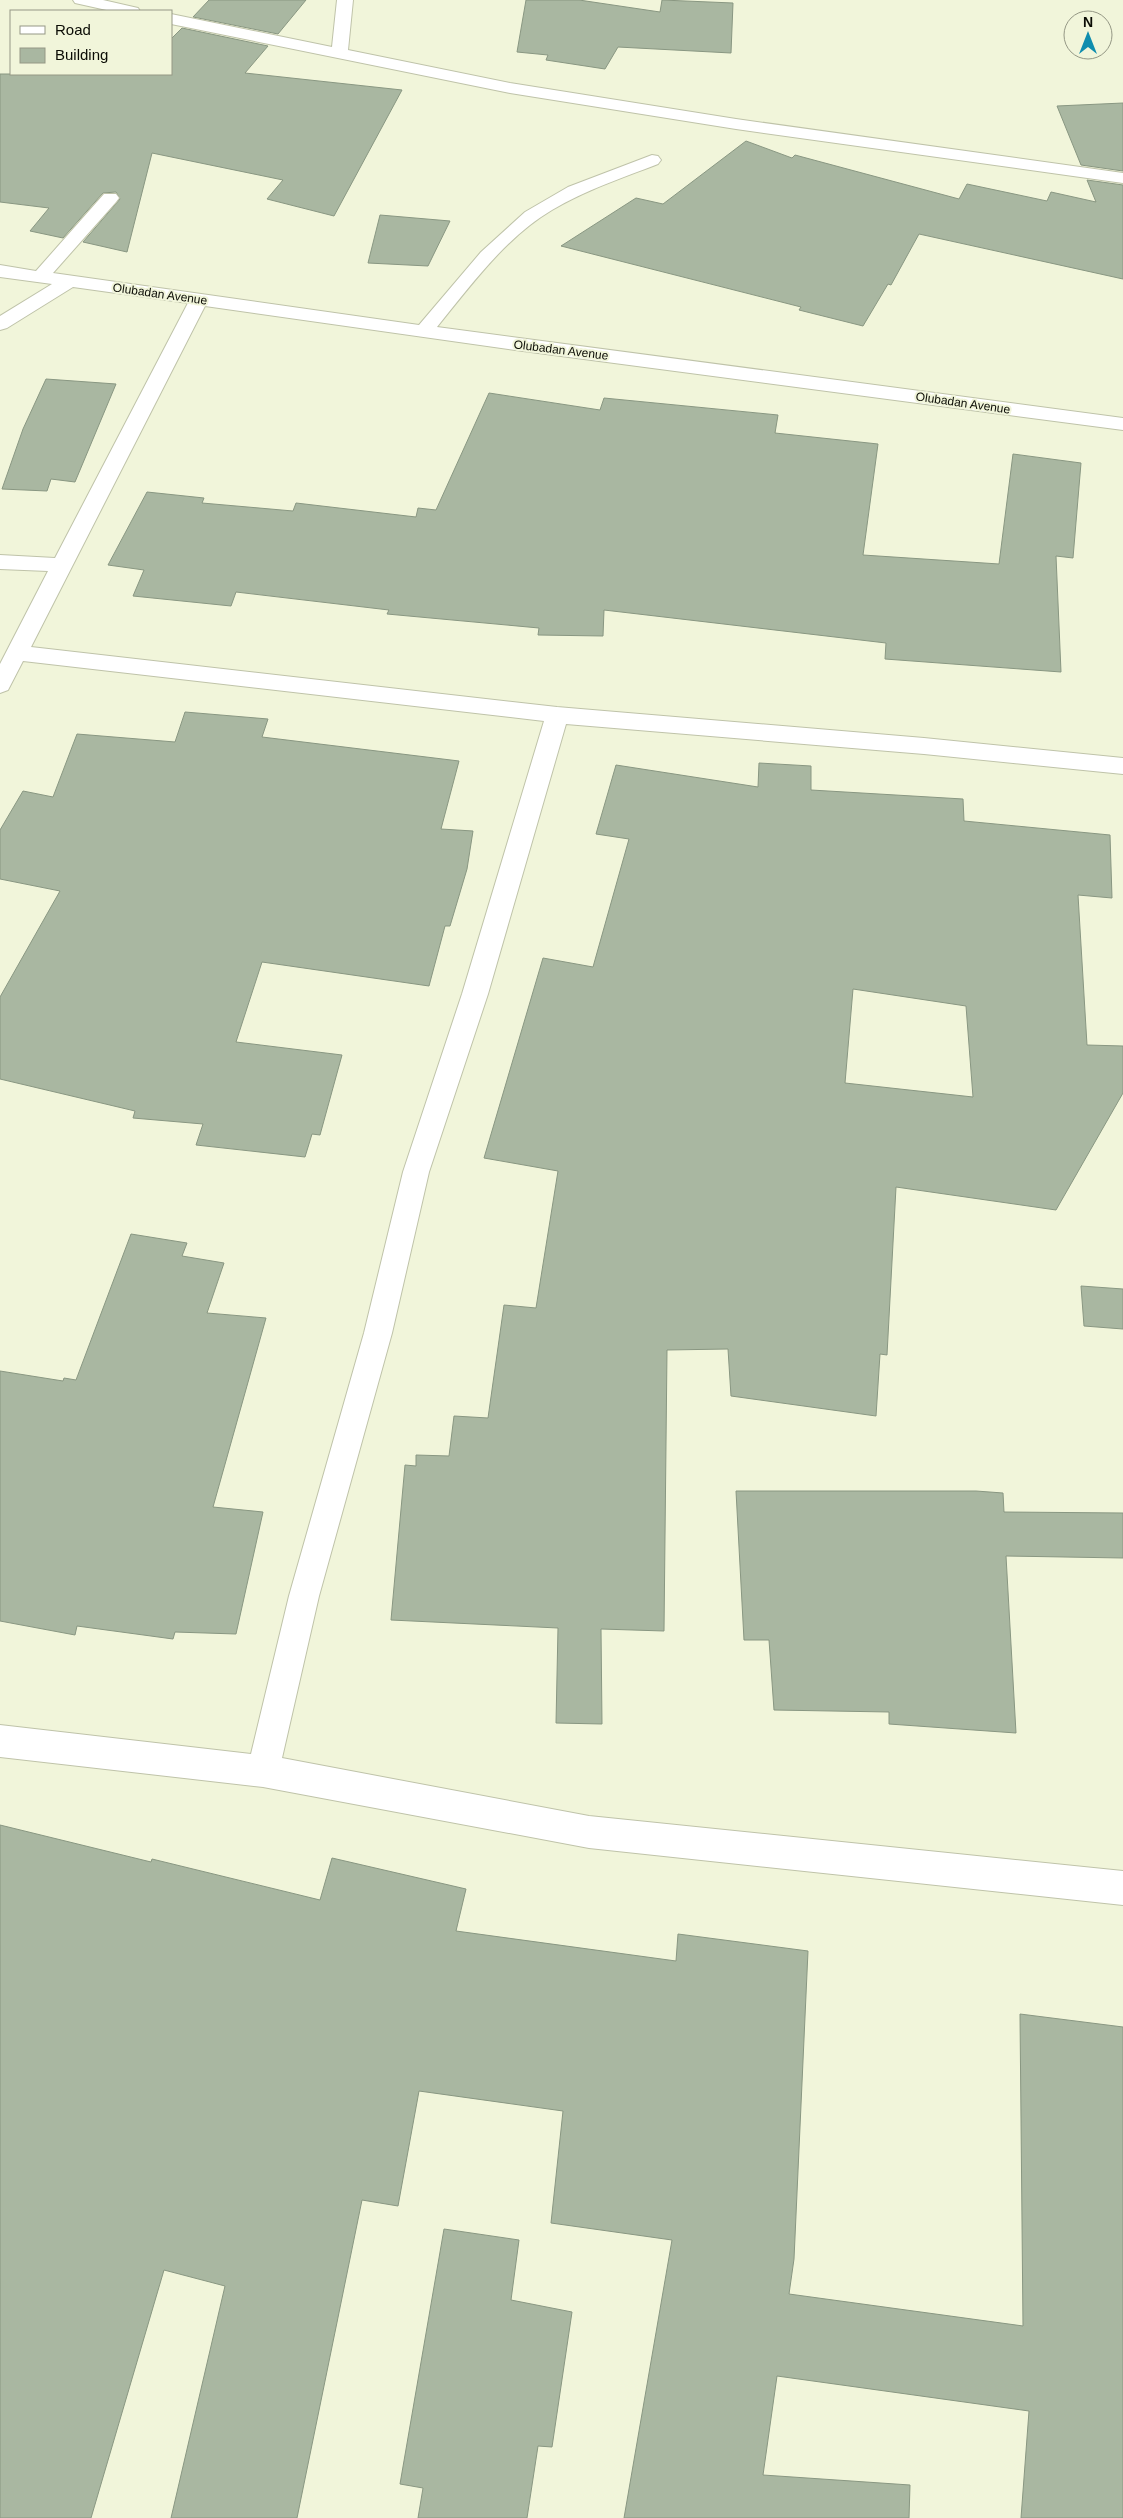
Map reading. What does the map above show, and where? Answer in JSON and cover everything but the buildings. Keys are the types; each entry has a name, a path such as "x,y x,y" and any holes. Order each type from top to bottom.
{"street":[{"path":"81,0 127,10"},
{"path":"339,53 345,0"},
{"path":"172,19 520,90 736,124 1123,178"},
{"path":"424,331 478,265 532,215 562,197 652,160"},
{"path":"40,277 110,198"},
{"name":"Olubadan Avenue","path":"0,270 68,282 424,331 1123,424"},
{"path":"0,324 68,282"},
{"path":"0,685 64,565 199,300"},
{"path":"0,562 64,565"},
{"path":"18,653 557,715 924,746 1123,766"},
{"path":"263,1771 304,1596 378,1333 416,1172 475,994 557,715"},
{"path":"0,1741 263,1771 589,1832 1123,1888"}]}
